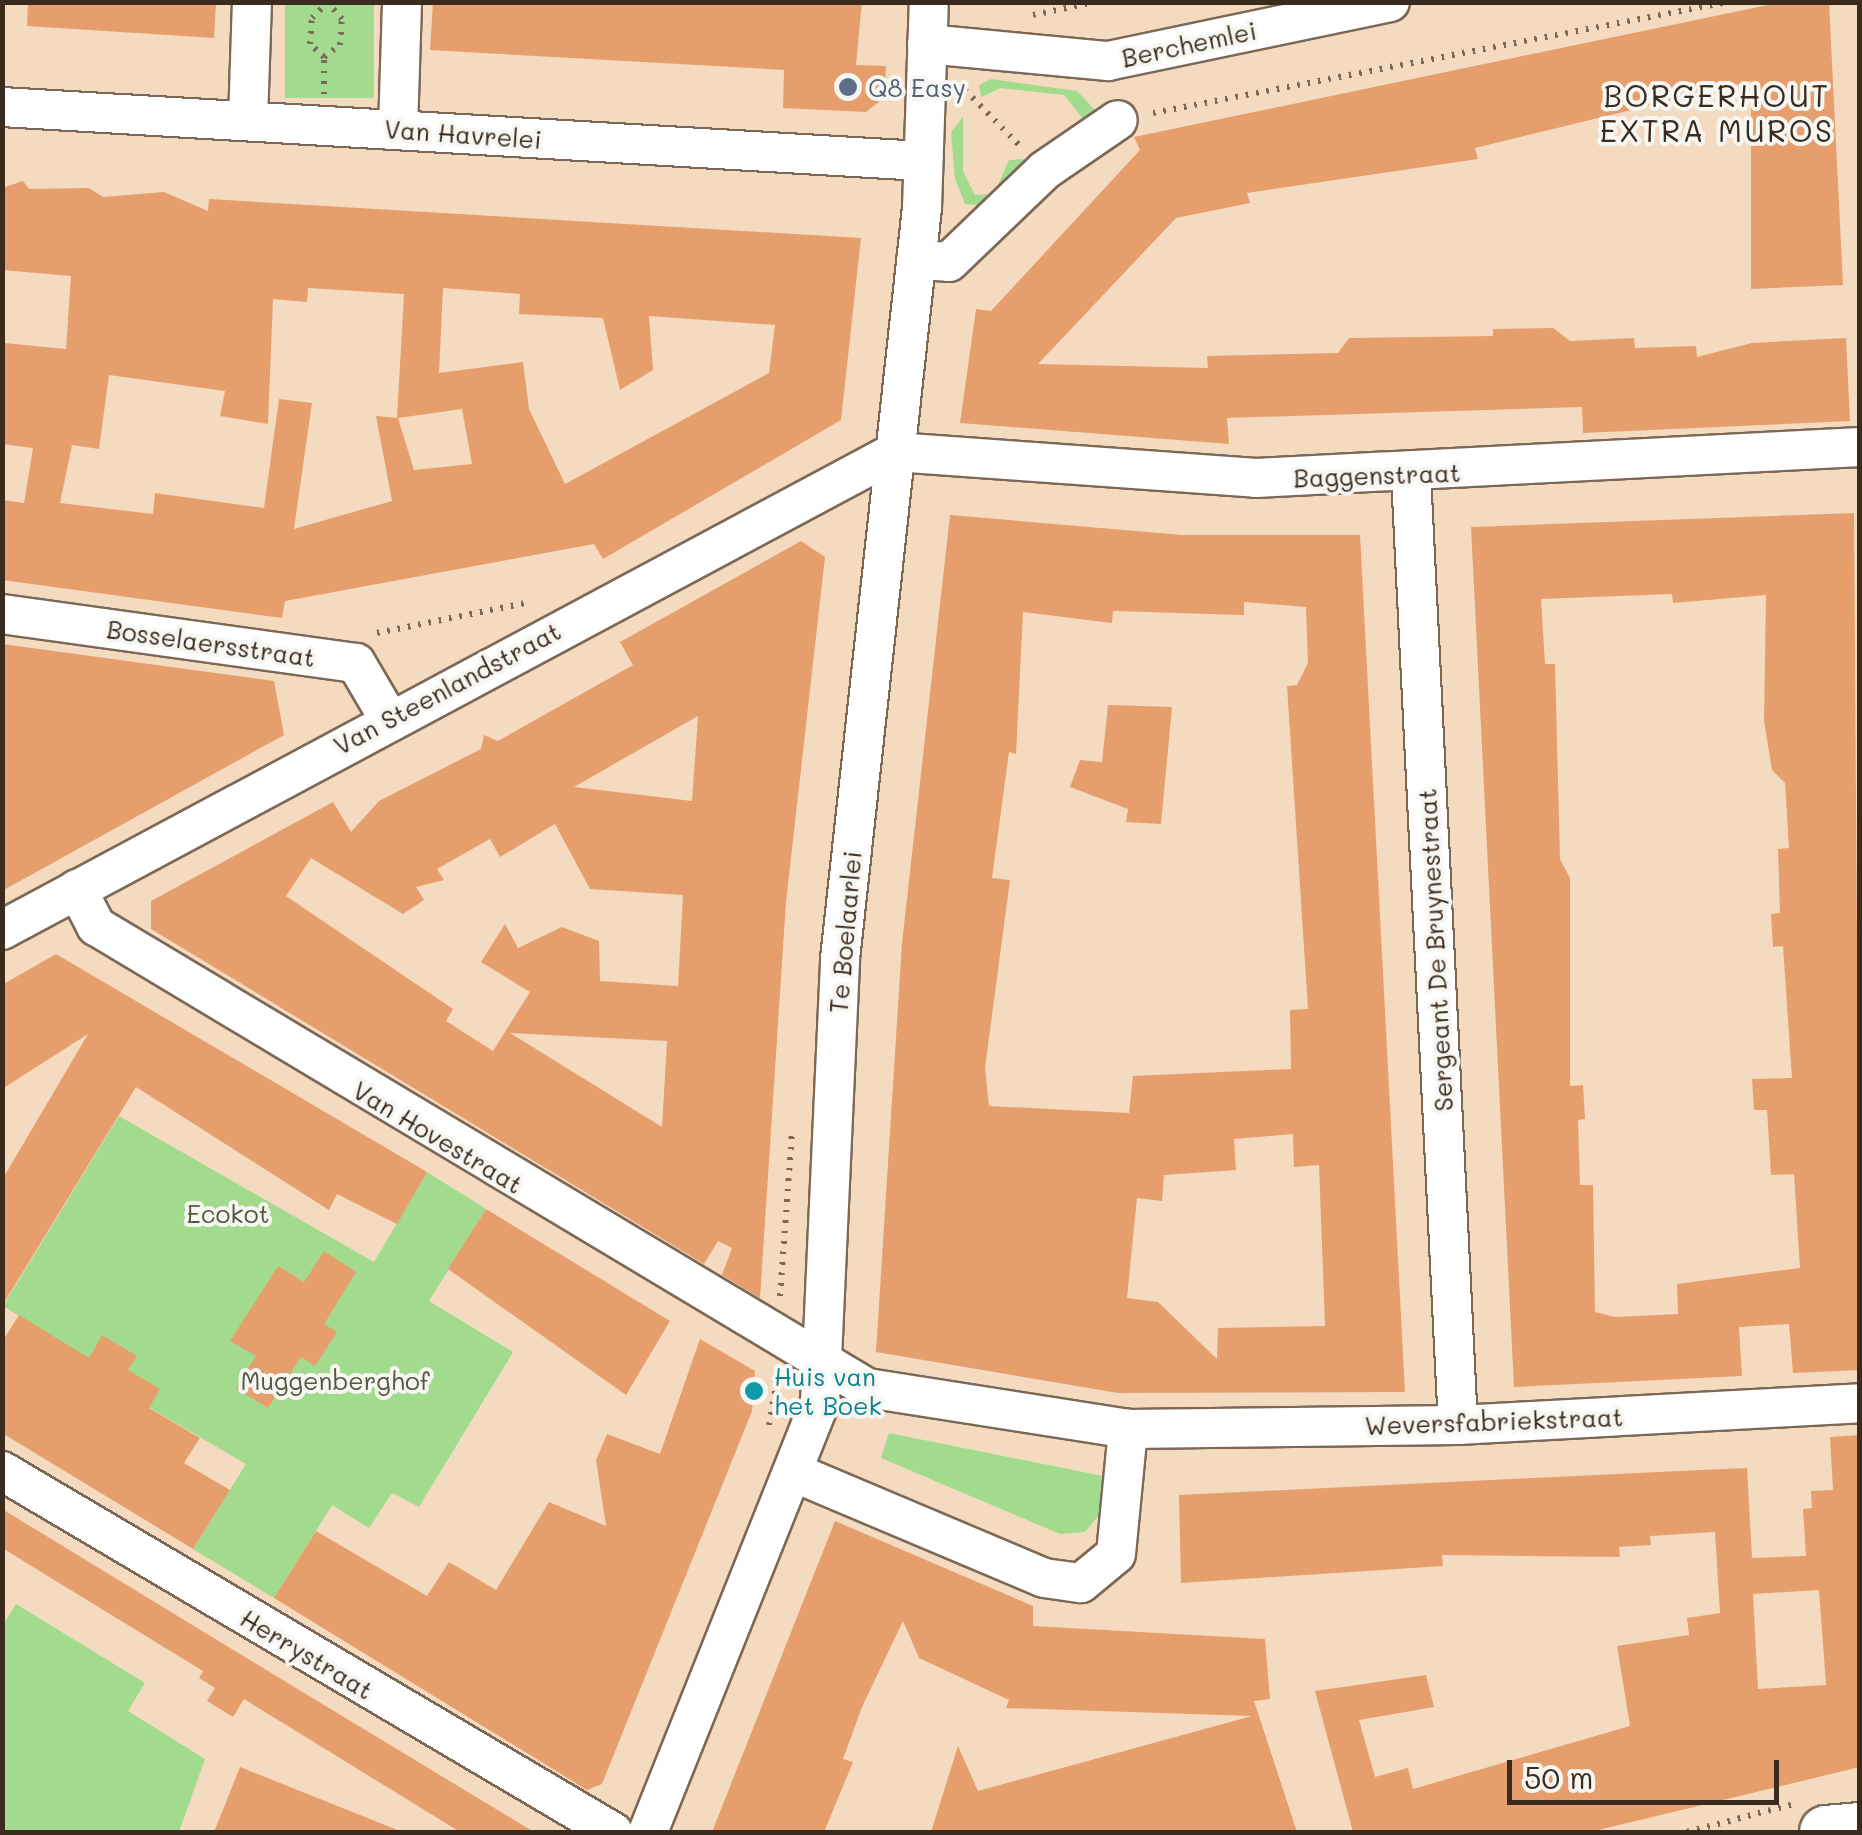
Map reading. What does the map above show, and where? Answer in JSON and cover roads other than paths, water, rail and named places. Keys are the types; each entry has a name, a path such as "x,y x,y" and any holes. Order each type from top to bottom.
{"main road":[{"path":"1822,1816 1860,1828"}],"street":[{"path":"248,120 252,2"},
{"path":"398,130 402,2"},
{"name":"Te Boelaarlei","path":"648,1832 820,1403 840,959 916,260 929,2"},
{"name":"Berchemlei","path":"927,44 1108,60 1390,2"},
{"name":"Van Havrelei","path":"2,107 923,162"},
{"path":"916,260 949,262 1044,170 1118,120"},
{"name":"Baggenstraat","path":"895,452 1155,476 1411,475 1860,447"},
{"name":"Van Steenlandstraat","path":"2,930 389,718 895,452"},
{"name":"Sergeant De Bruynestraat","path":"1411,475 1458,1425"},
{"name":"Bosselaersstraat","path":"2,614 356,662 389,718"},
{"name":"Van Hovestraat","path":"77,889 96,926 820,1362"},
{"name":"Weversfabriekstraat","path":"820,1362 867,1388 1128,1429 1458,1425 1860,1403"},
{"path":"794,1472 1044,1578 1081,1584 1116,1554 1128,1429"},
{"name":"Herrystraat","path":"2,1471 613,1832"}],"place":[{"name":"Q8 Easy","path":"848,87"},
{"name":"Huis van het Boek","path":"754,1391"}],"district":[{"name":"BORGERHOUT EXTRA MUROS","path":"1717,112"}],"park label":[{"name":"Ecokot","path":"228,1213"},
{"name":"Muggenberghof","path":"335,1380"}]}
